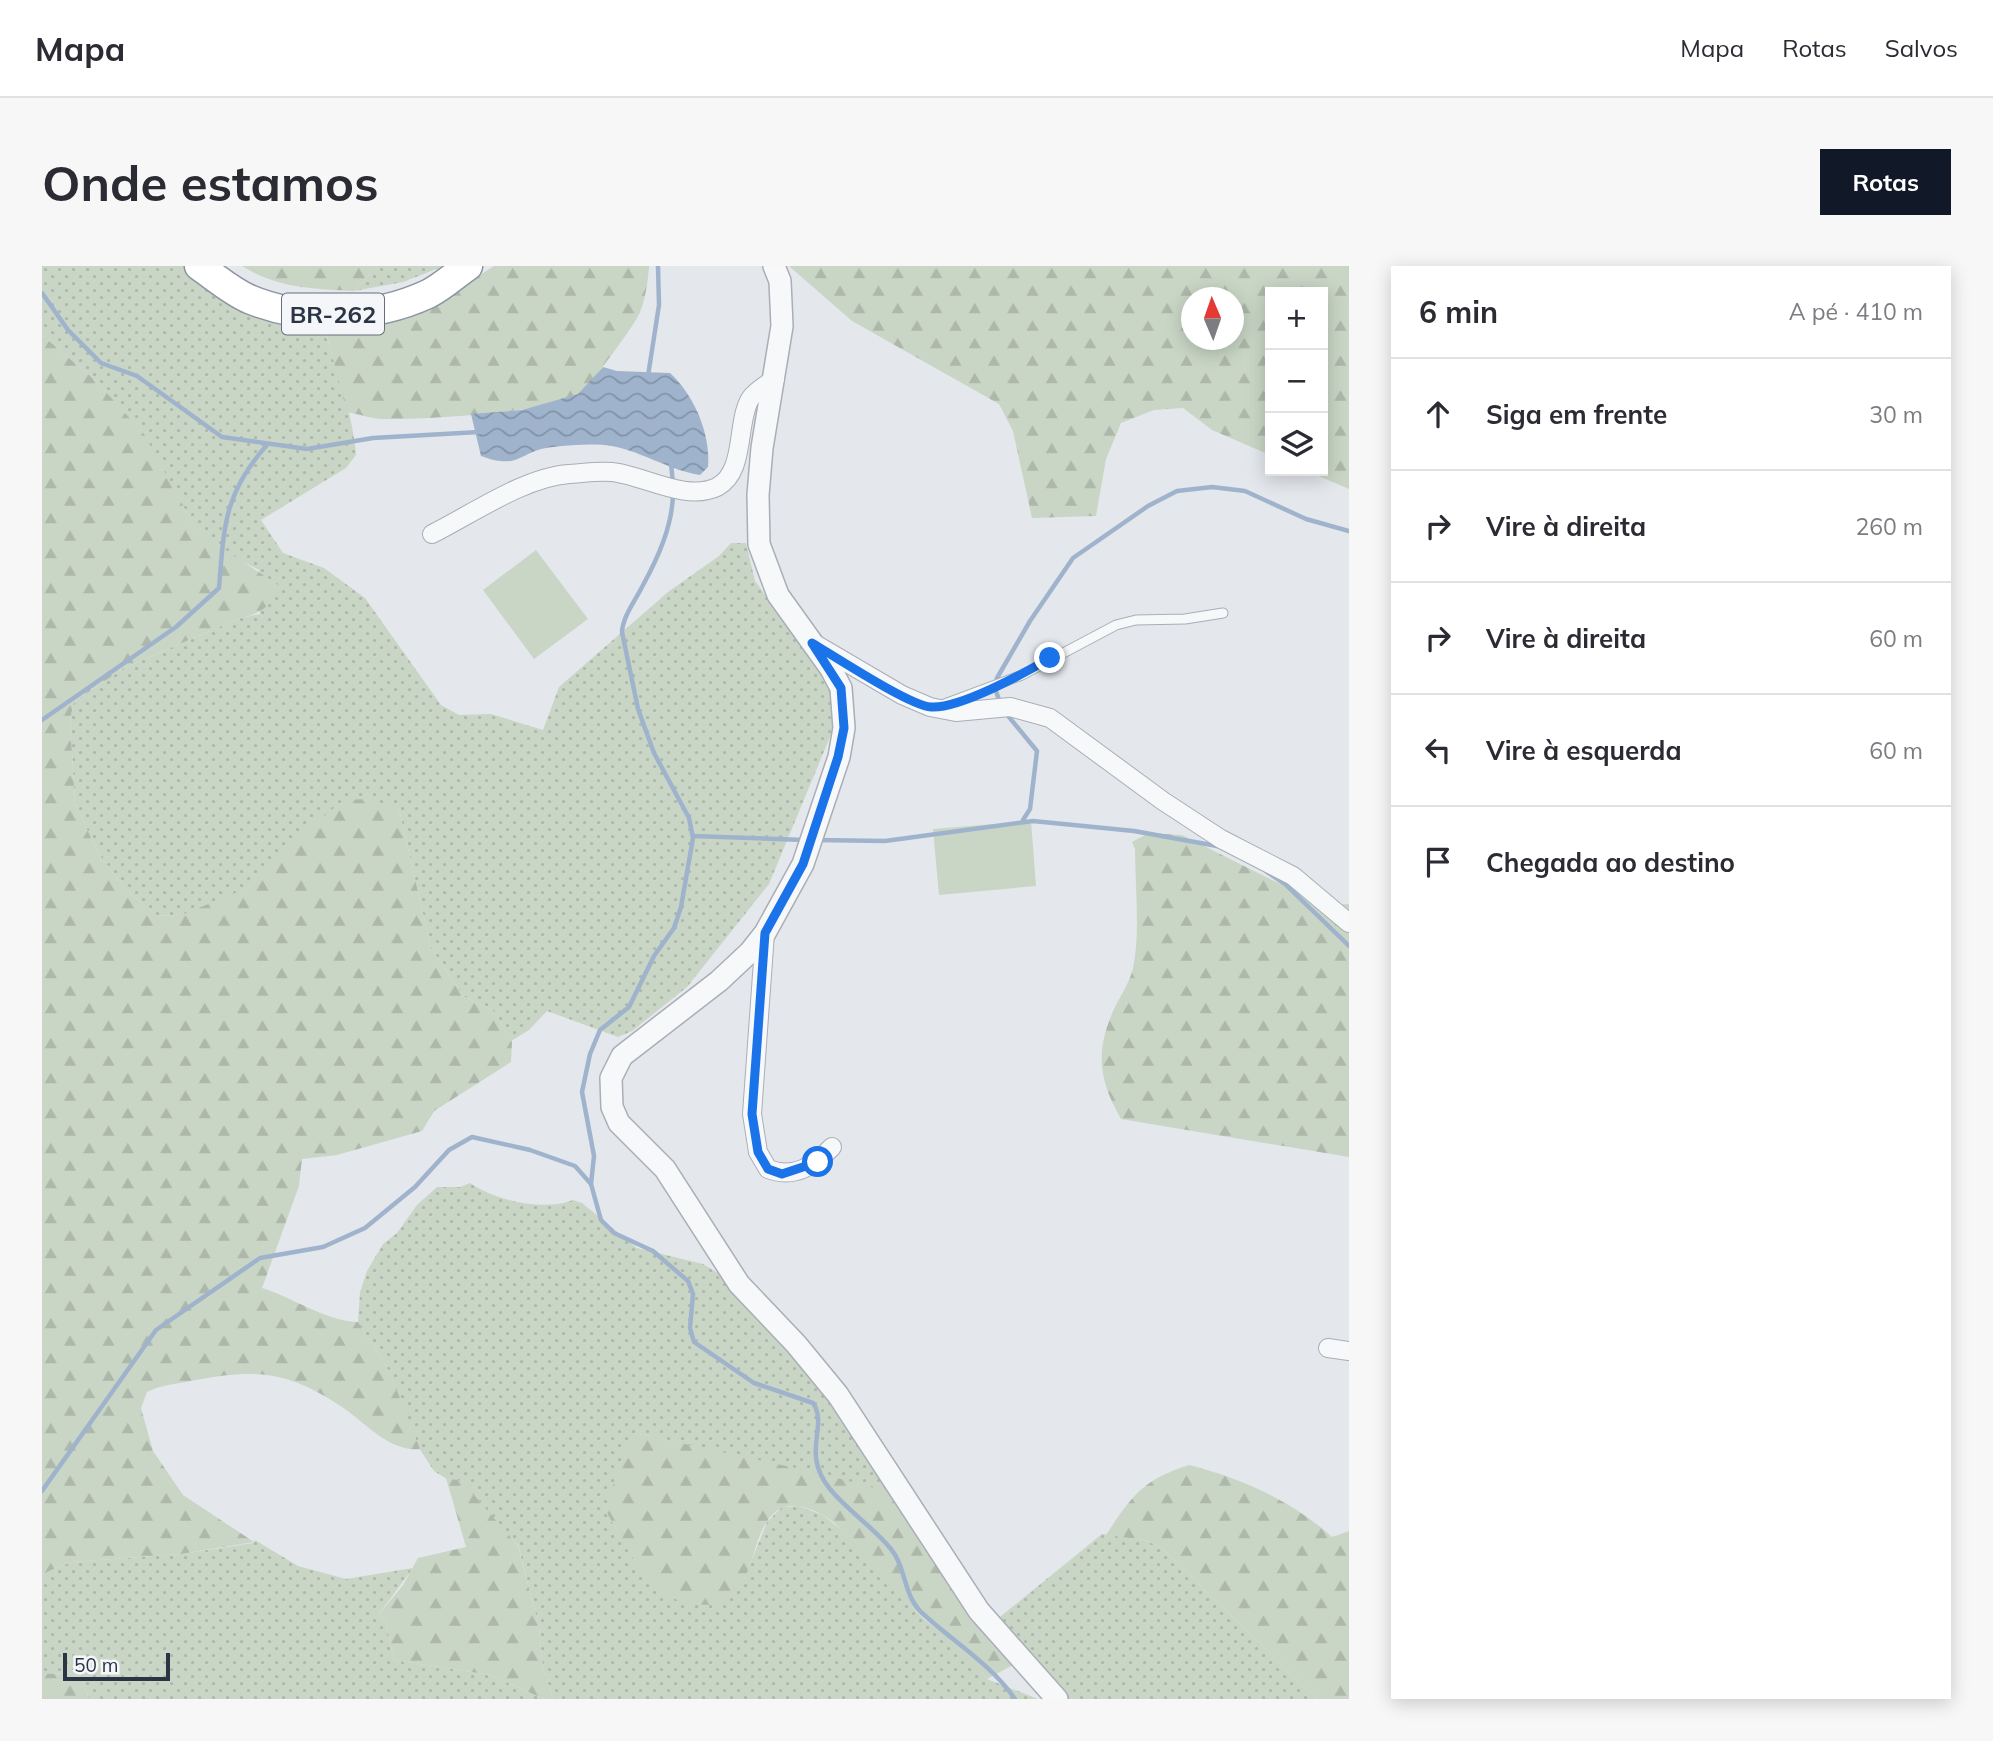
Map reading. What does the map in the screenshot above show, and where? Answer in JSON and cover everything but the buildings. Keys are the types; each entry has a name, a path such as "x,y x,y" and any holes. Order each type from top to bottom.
{"highway":[{"name":"BR-262","path":"199,266 246,298 282,311 316,314 392,307 430,293 468,266"}],"street":[{"path":"774,266 780,281 782,326 761,460 759,544 778,595 841,688 844,728 838,757 803,864 765,933 750,952 719,981 622,1056 611,1078 612,1107 619,1123 666,1169 739,1284 796,1344 838,1395 979,1611 1056,1699"},
{"path":"432,534 539,480 566,474 611,472 681,489 716,487 728,476 735,460 743,414 751,396 775,379"},
{"path":"812,643 902,695 930,707 956,712 1010,707 1050,718 1163,801 1221,839 1293,876 1349,923"},
{"path":"765,933 752,1114 758,1152 768,1169 782,1174 818,1162 832,1147"},
{"path":"1328,1348 1349,1351"}],"lane":[{"path":"930,707 951,703 1006,682 1116,625 1223,613"}],"green space":[{"path":"42,266 190,266 321,317 347,404 356,455 346,468 261,520 283,553 324,568 365,598 441,705 459,715 491,714 543,730 559,687 668,592 719,556 731,543 746,543 755,581 795,637 827,670 835,701 832,732 769,884 687,987 632,1031 618,1037 547,1011 529,1030 511,1041 495,1012 463,996 431,948 399,809 275,864 250,887 179,916 156,915 126,890 98,853 75,803 70,720 74,702 124,668 240,618 260,614 259,570 230,555 197,531 143,434 96,381 42,335"},
{"path":"242,266 377,266 354,291 282,283"},
{"path":"377,266 444,266 403,282 354,291"},
{"path":"494,266 649,266 640,313 600,370 579,394 564,401 514,411 454,417 383,419 347,412 322,317 451,294"},
{"path":"789,266 1349,266 1349,489 1319,476 1328,476 1328,287 1265,287 1265,453 1212,430 1183,408 1154,410 1121,423 1106,459 1096,516 1032,518 1013,431 999,404 852,321"},
{"path":"42,335 96,381 144,434 197,531 278,585 269,604 260,611 124,668 74,702 70,720 75,803 98,853 126,890 156,915 179,916 250,887 299,836 344,800 368,799 399,809 431,948 463,996 495,1012 512,1042 511,1062 434,1111 422,1131 337,1155 302,1159 299,1186 262,1288 332,1317 358,1322 390,1373 420,1449 409,1449 388,1441 323,1395 289,1380 237,1374 159,1387 147,1392 141,1408 153,1451 183,1495 254,1542 181,1554 71,1562 42,1574"},
{"path":"536,550 588,619 534,659 483,590"},
{"path":"1031,821 1036,886 939,895 933,829"},
{"path":"1149,833 1182,835 1274,881 1332,905 1349,904 1349,1157 1121,1119 1104,1077 1102,1051 1109,1023 1129,981 1134,963 1137,906 1135,849 1132,842"},
{"path":"470,1183 492,1195 520,1202 548,1205 573,1200 582,1203 637,1248 703,1264 731,1281 822,1378 893,1493 639,1434 605,1509 619,1534 744,1579 767,1522 782,1507 799,1506 823,1515 852,1538 877,1574 925,1620 960,1647 987,1679 1038,1699 553,1699 543,1669 539,1627 518,1545 452,1482 434,1471 417,1445 390,1373 358,1322 360,1292 367,1271 383,1244 397,1233 417,1205 437,1187 460,1187"},
{"path":"639,1434 814,1472 905,1496 1026,1658 987,1679 962,1652 879,1577 840,1528 823,1515 797,1506 782,1508 768,1520 745,1577 714,1605 685,1603 667,1594 655,1585 636,1562 605,1509 628,1442"},
{"path":"1189,1465 1265,1492 1300,1512 1332,1537 1349,1531 1349,1699 1317,1699 1162,1548 1145,1540 1106,1535 1131,1500 1149,1483"},
{"path":"446,1478 462,1481 518,1546 539,1627 543,1669 553,1699 544,1699 491,1675 394,1660 386,1622 379,1614 403,1585 418,1558 466,1547"},
{"path":"1102,1534 1145,1540 1162,1548 1317,1699 1065,1699 995,1621"},
{"path":"255,1540 298,1566 346,1579 413,1568 379,1614 386,1622 394,1660 491,1675 544,1699 89,1699 80,1673 42,1674 42,1574 71,1562 181,1554 253,1543"},
{"path":"80,1673 89,1699 42,1699 42,1674"}],"water":[{"path":"603,367 617,371 670,373 679,382 699,416 707,441 708,467 700,475 605,445 553,447 513,461 481,456 471,414 522,410 578,394"}],"waterway":[{"path":"648,376 659,305 658,266"},
{"path":"42,293 68,330 101,363 137,376 222,437 307,449 373,438 479,432"},
{"path":"42,720 176,627 219,588 225,528 234,495 253,462 267,445"},
{"path":"671,464 673,483"},
{"path":"1000,703 995,688 997,678 1030,621 1073,558 1148,506 1177,491 1212,487 1245,491 1306,519 1349,531"},
{"path":"591,1184 594,1156 582,1092 590,1054 600,1030 629,1007 654,956 674,928 681,907 693,838 689,818 654,753 638,709 622,632 627,614 664,541 673,492"},
{"path":"1004,711 1037,751 1030,809 1023,820"},
{"path":"816,840 885,841 1033,821 1134,831 1217,846"},
{"path":"693,836 804,840"},
{"path":"1267,872 1285,884 1349,946"},
{"path":"42,1491 156,1330 260,1258 323,1247 365,1228 415,1187 449,1150 472,1137 530,1150 575,1166 591,1184 601,1220 614,1233 653,1251 688,1281 693,1294 690,1328 694,1342 754,1383 813,1403 818,1421 816,1452 821,1476 845,1505 891,1549 911,1597 921,1612 994,1674 1015,1699"}],"route":[{"path":"818,1162 799,1171 782,1174 768,1169 758,1152 752,1114 765,933 803,864 838,757 844,728 845,708 841,688 812,643 902,695 930,707 951,703 1006,682 1050,658"}]}
